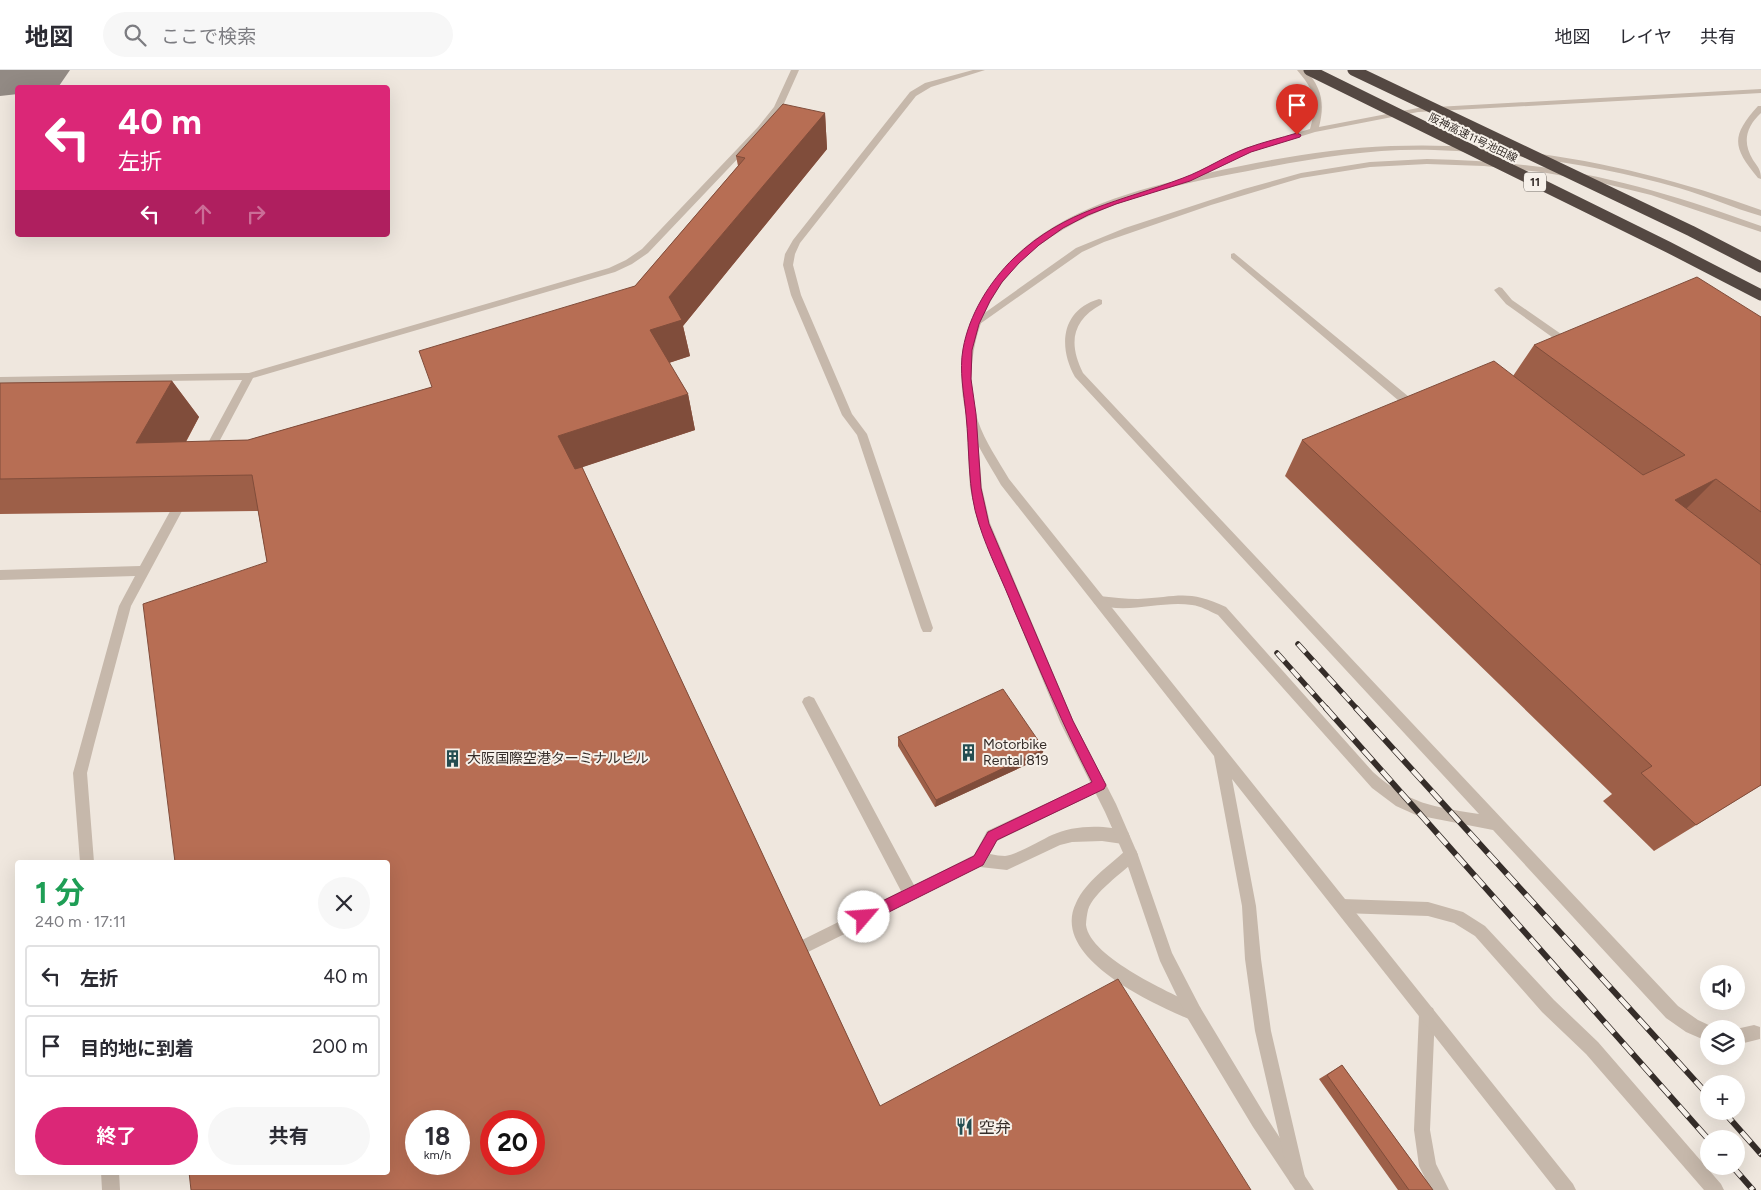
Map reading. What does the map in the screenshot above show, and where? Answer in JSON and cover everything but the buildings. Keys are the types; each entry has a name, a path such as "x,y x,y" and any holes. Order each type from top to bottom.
{"highway":[{"name":"阪神高速11号池田線","path":"1309,70 1668,246 1761,295"},
{"name":"阪神高速11号池田線","path":"1353,70 1691,231 1761,267"}],"street":[{"path":"0,380 249,376 612,270 629,262 645,251 761,129 778,108 795,70"},
{"path":"927,628 862,434 847,415 835,383 796,296 788,265 790,254 796,242 913,94 928,85 981,70"},
{"path":"1301,70 1308,76 1318,95 1319,112 1314,130"},
{"path":"1313,70 1396,113 1481,151"},
{"path":"1300,1183 1259,1121 1194,1013 1165,956 1131,855 1099,785 1067,722 984,524 976,488 967,379 968,350 974,324 999,280 1036,243 1060,226 1085,214 1187,180 1248,150 1314,130 1396,113 1455,107 1761,91"},
{"path":"1761,108 1747,122 1743,132 1742,143 1745,154 1761,176"},
{"path":"1187,180 1341,151 1389,148 1481,151 1563,160 1611,169 1682,187 1761,213"},
{"path":"974,324 1063,260 1101,240 1259,187 1314,173 1365,166 1454,163 1497,165 1561,174 1597,180 1672,199 1761,229"},
{"path":"1234,256 1423,415"},
{"path":"1499,290 1509,302 1578,350"},
{"path":"1099,302 1082,311 1072,328 1070,352 1073,364 1079,375 1672,1012 1700,1030"},
{"path":"204,461 249,376"},
{"path":"971,414 986,448 1005,482 1567,1190"},
{"path":"87,860 80,773 125,606 190,486"},
{"path":"0,575 145,571"},
{"path":"1099,601 1147,603 1183,598 1197,600 1222,611 1368,776 1380,787 1406,804 1421,809 1496,824"},
{"path":"809,702 912,894"},
{"path":"1220,752 1249,906 1252,959 1263,1031 1300,1183"},
{"path":"979,860 992,836 1099,785"},
{"path":"801,948 979,860 1007,863 1058,839 1072,835 1102,834 1123,837"},
{"path":"1131,855 1086,898 1078,916 1079,929 1088,946 1100,960 1114,971 1194,1013"},
{"path":"1342,906 1428,909 1458,917 1480,931 1536,993 1592,1048 1715,1190"},
{"path":"1427,1014 1422,1130 1428,1166 1440,1190"},
{"path":"1745,1035 1754,1033"},
{"path":"110,1175 111,1190"}],"taxiway":[{"path":"0,74 33,70"}],"railway":[{"path":"1298,644 1357,709"},
{"path":"1277,653 1327,709"},
{"path":"1326,708 1700,1130"},
{"path":"1356,708 1700,1086"},
{"path":"1731,1120 1761,1154"},
{"path":"1740,1175 1753,1190"}],"place":[{"name":"Motorbike Rental 819","path":"969,752"},
{"name":"大阪国際空港ターミナルビル","path":"453,758"},
{"name":"空弁","path":"965,1127"}],"route":[{"path":"864,917 979,860 992,836 1099,785 1067,722 984,524 976,488 967,379 968,350 974,324 986,300 999,280 1016,261 1036,243 1060,226 1114,203 1187,180 1248,150 1297,135"}]}
